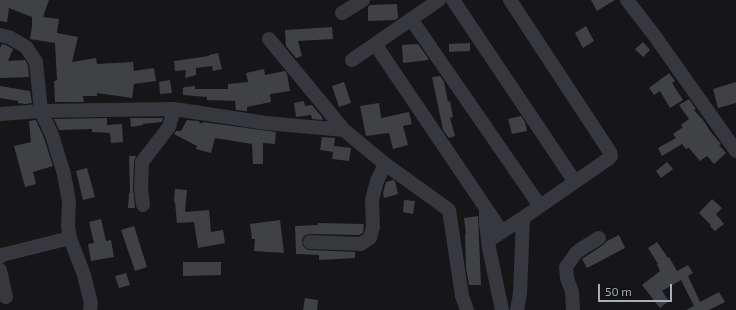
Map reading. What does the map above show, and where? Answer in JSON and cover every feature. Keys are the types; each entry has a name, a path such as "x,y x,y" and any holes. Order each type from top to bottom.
{"street":[{"path":"342,13 363,0"},
{"path":"352,60 439,0"},
{"path":"452,0 576,182"},
{"path":"489,240 576,182 611,156 610,152 510,0"},
{"path":"627,0 736,151"},
{"path":"411,19 540,206"},
{"path":"0,35 9,37 26,47 36,62 41,112 52,135 64,174 68,202 68,226 70,238 84,275 91,303 90,310"},
{"path":"269,39 344,130 385,164 449,210 462,296 466,310"},
{"path":"375,44 502,232"},
{"path":"143,206 141,188 142,162 169,127 174,109"},
{"path":"0,114 174,109 266,123 344,130"},
{"path":"310,242 361,244 370,238 373,227 372,200 377,181 385,164"},
{"path":"486,208 486,224 491,262 502,310"},
{"path":"516,310 520,294 523,218"},
{"path":"0,257 2,255 70,238"},
{"path":"573,310 572,292 567,278 566,267 576,253 599,238"},
{"path":"0,270 6,297"}],"building":[{"path":"0,0 49,0 43,17 59,19 57,33 78,37 72,62 96,58 97,64 133,62 134,71 154,68 156,81 134,84 132,98 97,93 97,96 83,96 84,102 55,102 54,81 57,80 55,43 30,39 32,17 9,8 7,22 0,21"},
{"path":"591,0 615,0 597,11"},
{"path":"397,4 398,18 395,20 368,21 368,7 370,5"},
{"path":"586,26 594,41 583,48 575,33"},
{"path":"332,27 333,39 298,41 302,56 296,58 286,46 285,30"},
{"path":"643,42 650,50 643,57 635,49"},
{"path":"470,43 470,51 449,52 449,44"},
{"path":"2,44 13,49 8,61 25,60 28,65 29,77 0,78 0,48"},
{"path":"418,44 428,60 403,63 402,45"},
{"path":"218,53 222,69 213,71 212,66 196,68 196,75 185,78 186,70 175,71 174,61 209,56"},
{"path":"264,69 265,75 285,71 287,74 290,91 270,94 271,102 247,107 247,111 236,110 235,101 207,100 207,97 183,95 183,88 185,87 195,86 195,89 228,89 228,84 248,82 246,73"},
{"path":"669,73 675,81 672,83 683,100 670,108 660,91 654,95 649,88"},
{"path":"440,76 444,82 453,117 450,118 455,136 449,138 443,130 432,77"},
{"path":"170,80 172,93 160,94 159,82"},
{"path":"344,82 351,103 339,107 332,86"},
{"path":"736,82 736,103 718,108 713,89"},
{"path":"0,86 30,91 32,103 18,103 18,101 0,98"},
{"path":"689,99 696,109 694,110 721,144 719,145 726,153 714,164 707,156 700,161 689,148 686,149 682,144 662,156 658,148 676,138 673,134 683,127 681,125 689,119 679,105"},
{"path":"304,101 305,106 312,105 323,120 312,119 311,115 296,117 294,103"},
{"path":"379,103 381,118 409,112 412,124 403,126 408,145 393,149 389,133 366,136 360,106"},
{"path":"521,116 525,122 527,131 512,134 508,119"},
{"path":"107,118 107,125 122,124 123,142 111,143 110,133 92,132 92,129 59,130 54,119"},
{"path":"130,118 163,118 162,122 131,127"},
{"path":"36,120 44,138 53,166 33,172 36,184 25,187 14,146 31,142 29,121"},
{"path":"187,120 198,121 202,124 203,122 276,132 275,144 263,143 263,164 253,164 252,144 215,138 211,153 196,149 197,146 174,134 176,131 181,131"},
{"path":"322,137 335,138 333,152 320,150"},
{"path":"334,146 351,148 349,161 332,159"},
{"path":"129,156 136,156 134,162 133,188 135,208 128,208 130,193"},
{"path":"667,162 673,169 661,178 656,171"},
{"path":"87,168 95,197 83,200 76,171"},
{"path":"393,180 395,181 398,194 384,198 383,193 386,182"},
{"path":"175,189 187,190 185,212 209,210 211,232 223,230 225,243 198,248 194,222 177,223 174,202"},
{"path":"712,199 722,208 716,214 724,224 715,231 699,213"},
{"path":"404,200 415,201 413,214 403,212"},
{"path":"478,216 481,285 469,285 466,268 466,234 464,218"},
{"path":"101,219 106,241 111,240 114,257 91,261 88,244 94,243 89,222"},
{"path":"280,220 284,253 254,251 255,239 252,239 250,224"},
{"path":"318,223 364,224 363,233 359,235 310,234 303,237 303,246 306,249 355,252 355,258 319,260 319,255 296,254 295,226 318,225"},
{"path":"134,226 147,267 135,271 121,230"},
{"path":"619,235 625,248 587,268 582,259 607,241"},
{"path":"657,242 668,258 669,257 677,271 688,265 693,273 688,276 700,302 719,292 725,302 709,310 686,310 694,306 681,280 662,291 669,301 660,308 642,285 660,271 658,264 648,248"},
{"path":"183,262 221,262 221,275 183,276"},
{"path":"126,273 130,285 119,288 115,276"},
{"path":"305,298 318,300 317,310 303,310"}]}
